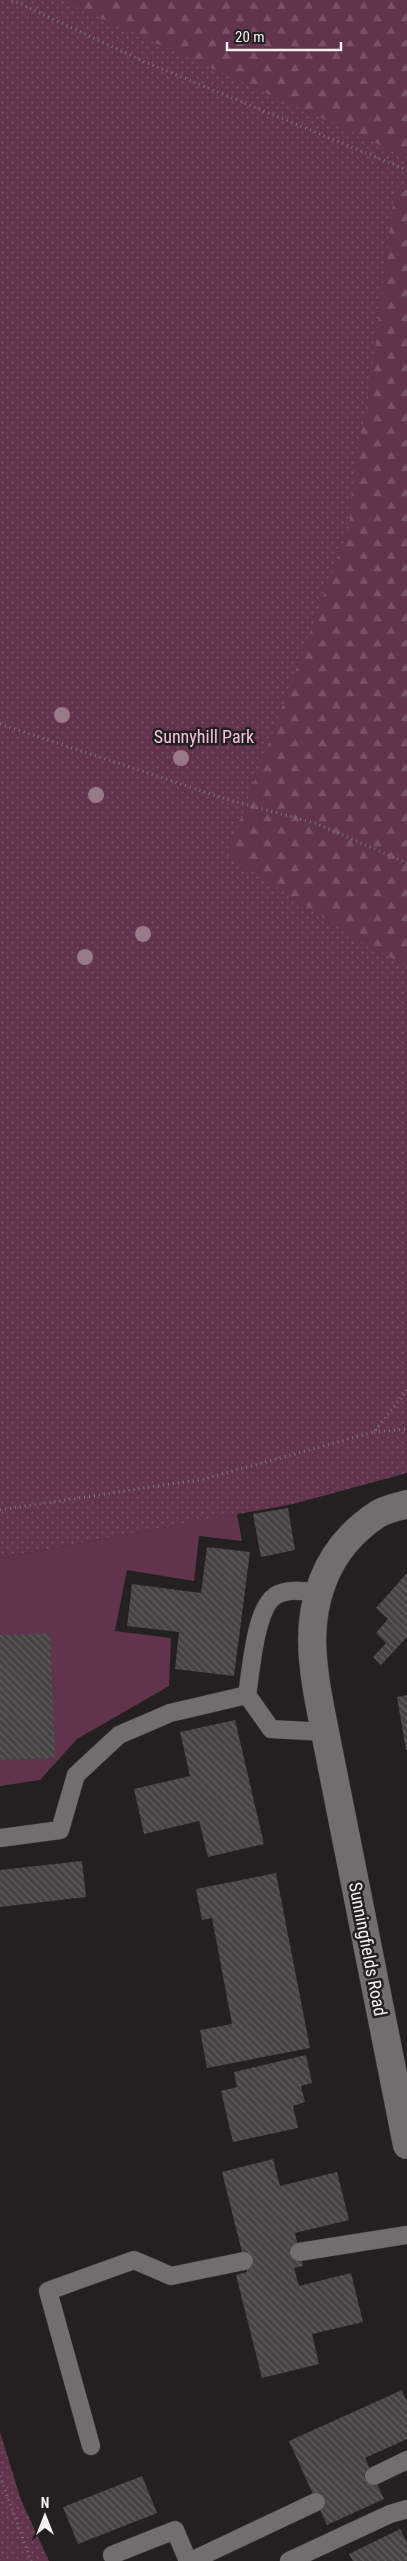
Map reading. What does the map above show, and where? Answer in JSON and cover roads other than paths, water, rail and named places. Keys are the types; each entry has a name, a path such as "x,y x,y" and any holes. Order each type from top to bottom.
{"street":[{"name":"Sunningfields Road","path":"407,1504 380,1513 357,1531 341,1548 326,1570 317,1593 313,1630 313,1667 407,2145"}],"lane":[{"path":"317,1593 301,1590 276,1596 264,1610 247,1695 270,1729 327,1743"},
{"path":"0,1838 60,1830 76,1776 119,1735 170,1713 247,1695"},
{"path":"300,2252 407,2234"},
{"path":"91,2446 48,2291 134,2260 171,2276 244,2261"},
{"path":"374,2476 407,2460"},
{"path":"112,2554 175,2530 189,2561 316,2502"},
{"path":"289,2561 390,2514 407,2509"}],"park label":[{"name":"Sunnyhill Park","path":"204,736"}]}
